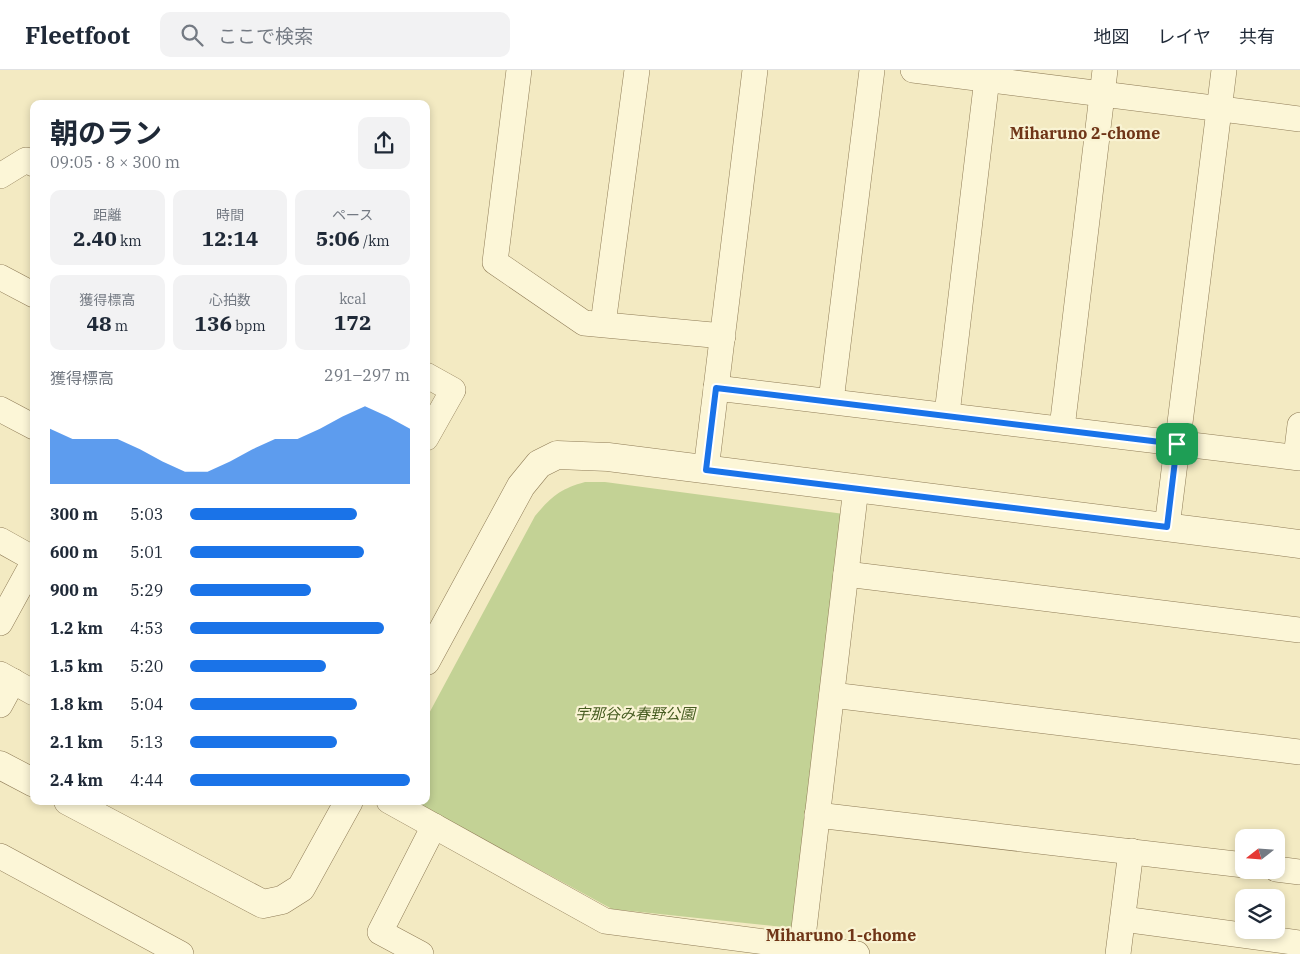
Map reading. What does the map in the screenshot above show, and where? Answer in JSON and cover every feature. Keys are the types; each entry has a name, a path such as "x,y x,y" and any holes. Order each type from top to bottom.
{"street":[{"path":"519,70 495,262 584,323 723,336"},
{"path":"603,324 637,70"},
{"path":"706,470 755,70"},
{"path":"831,401 872,70"},
{"path":"912,70 988,75 1102,94 1300,119"},
{"path":"1062,428 1105,70"},
{"path":"1167,527 1224,70"},
{"path":"947,414 988,75"},
{"path":"0,176 26,160 30,162"},
{"path":"0,277 30,293"},
{"path":"430,377 453,390 430,431"},
{"path":"716,388 947,414 1298,458 1300,425"},
{"path":"0,409 30,426"},
{"path":"430,646 521,486 539,464 557,455 578,455 706,470 1300,544"},
{"path":"802,950 856,488"},
{"path":"0,540 30,558"},
{"path":"0,622 30,567"},
{"path":"846,574 1300,630"},
{"path":"0,705 15,683"},
{"path":"832,696 1300,752"},
{"path":"0,765 30,781"},
{"path":"76,805 263,904 282,900 301,888 346,805"},
{"path":"396,805 605,921 802,950 857,954"},
{"path":"817,814 1235,864"},
{"path":"421,954 380,932 434,826"},
{"path":"1118,954 1131,851"},
{"path":"0,856 181,954"},
{"path":"1285,870 1300,872"},
{"path":"1122,919 1300,943"}],"green space":[{"name":"宇那谷み春野公園","path":"585,482 605,482 844,514 792,928 612,909 420,805 430,805 430,712 535,516 546,503 569,487"}],"district":[{"name":"Miharuno 2-chome","path":"1085,133"},
{"name":"Miharuno 1-chome","path":"841,935"}],"route":[{"path":"716,388 947,414 1177,444 1167,527 706,470 716,388"}]}
